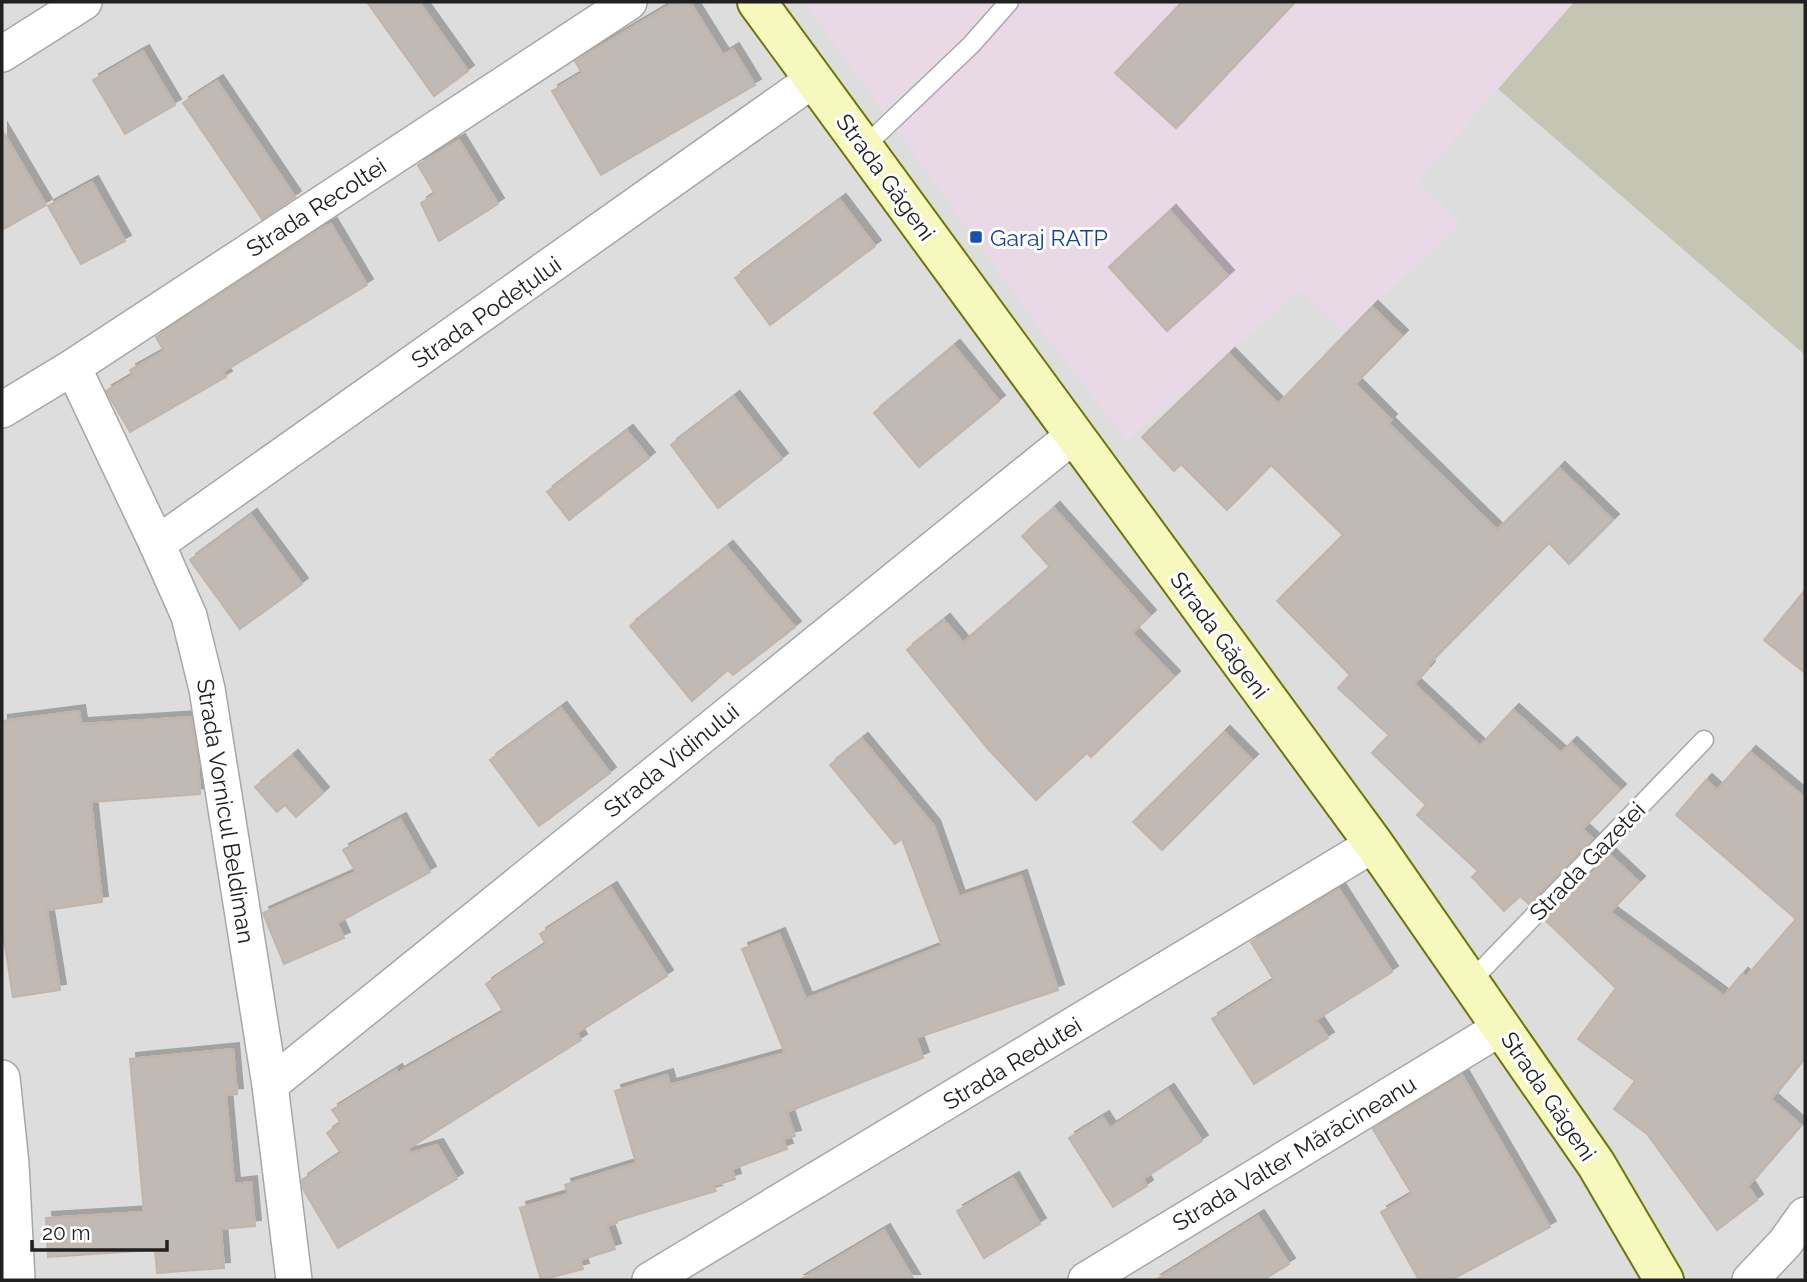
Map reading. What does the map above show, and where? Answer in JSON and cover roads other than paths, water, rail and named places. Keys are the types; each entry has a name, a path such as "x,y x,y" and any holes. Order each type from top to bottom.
{"main road":[{"name":"Strada Găgeni","path":"757,2 1374,844 1596,1164 1664,1280"}],"street":[{"path":"2,54 84,2"},
{"name":"Strada Recoltei","path":"2,410 73,367 629,2"},
{"name":"Strada Podețului","path":"157,544 814,79"},
{"name":"Strada Vornicul Beldiman","path":"73,367 189,617 208,690 270,1085 294,1280"},
{"name":"Strada Vidinului","path":"270,1085 1073,435"},
{"name":"Strada Redutei","path":"650,1280 1374,844"},
{"name":"Strada Valter Mărăcineanu","path":"1086,1280 1502,1027"},
{"path":"2,1078 11,1164 17,1280"},
{"path":"1750,1280 1785,1243 1805,1215"}],"lane":[{"path":"864,147 971,46 1009,2"},
{"name":"Strada Gazetei","path":"1471,981 1704,740"}],"place":[{"name":"Garaj RATP","path":"976,237"}]}
